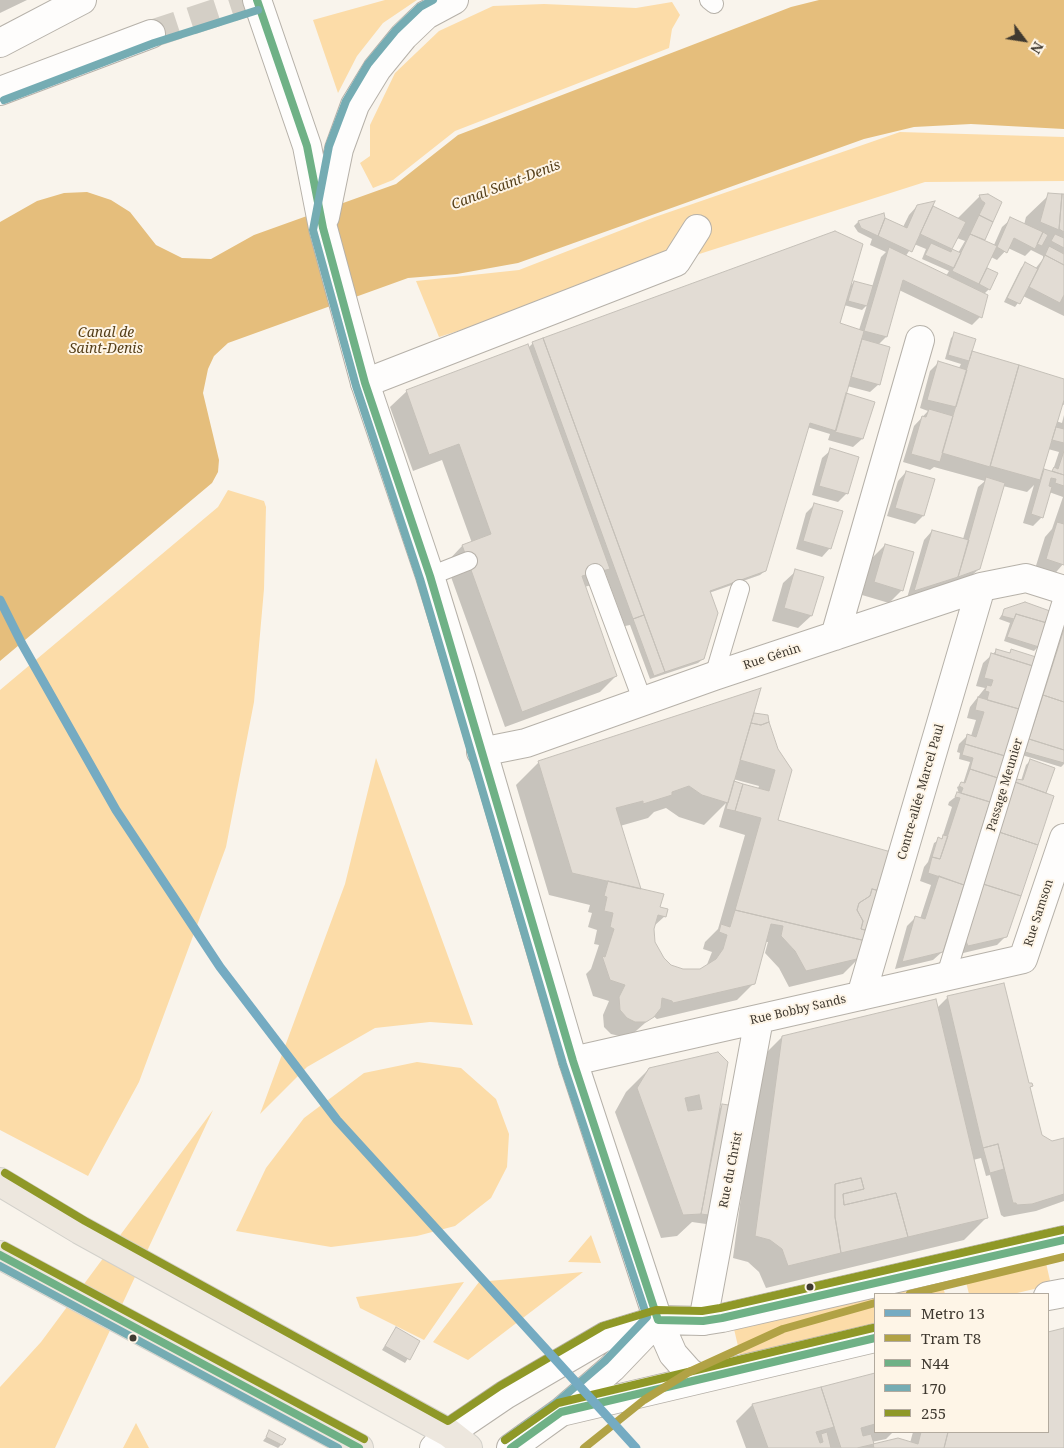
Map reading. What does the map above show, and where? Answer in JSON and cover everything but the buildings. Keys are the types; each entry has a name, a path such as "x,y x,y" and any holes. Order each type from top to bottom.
{"main road":[{"path":"0,1182 220,1307 450,1443"},
{"path":"7,1259 359,1448"}],"street":[{"path":"0,43 82,0"},
{"path":"257,0 307,146 323,228 365,383 430,576 573,1062 658,1320 673,1354 689,1372 700,1379"},
{"path":"323,228 340,149 355,105 377,69 426,15 454,0"},
{"path":"0,91 151,34"},
{"path":"365,383 676,262 697,229"},
{"path":"835,636 920,340"},
{"name":"Rue Génin","path":"481,752 526,743 714,676 980,587 1026,578 1064,590"},
{"name":"Contre-allée Marcel Paul","path":"861,996 980,587"},
{"name":"Rue Samson","path":"1024,959 1064,838"},
{"name":"Rue Bobby Sands","path":"573,1062 946,975 1024,959"},
{"name":"Rue du Christ","path":"703,1321 759,1019"},
{"path":"450,1443 505,1395 582,1348 606,1336 658,1320 703,1321 815,1298 1064,1240"},
{"path":"1049,1296 1064,1293"},
{"path":"511,1448 561,1412 612,1368 658,1320"},
{"path":"561,1412 874,1338"}],"lane":[{"path":"430,576 468,561"},
{"path":"595,573 643,702"},
{"path":"957,624 980,587"},
{"path":"714,676 740,589"},
{"name":"Passage Meunier","path":"946,975 1064,594"}],"shaded area":[{"path":"385,0 417,0 383,23 357,56 338,93 313,20"},
{"path":"672,2 680,15 672,29 669,48 455,131 393,180 373,188 360,163 370,156 370,125 395,73 439,31 493,6 544,4 636,8"},
{"path":"900,132 1064,137 1064,181 925,182 439,337 416,281 519,270 655,217"},
{"path":"228,490 264,501 266,507 264,589 254,702 226,847 139,1082 88,1176 0,1130 0,690 218,507"},
{"path":"376,758 473,1025 430,1022 375,1028 307,1067 260,1114 345,884"},
{"path":"417,1062 461,1068 496,1099 509,1134 507,1167 491,1198 455,1226 417,1236 331,1247 236,1231 266,1168 304,1118 364,1073"},
{"path":"213,1110 55,1448 0,1448 0,1387 41,1342"},
{"path":"591,1235 601,1263 568,1262"},
{"path":"1044,1254 1051,1285 1017,1293 969,1293 964,1274"},
{"path":"583,1272 468,1360 433,1342 479,1282"},
{"path":"941,1279 945,1293 881,1293"},
{"path":"464,1282 424,1340 360,1308 356,1297"},
{"path":"874,1295 874,1327 741,1359 734,1329"},
{"path":"136,1423 149,1448 123,1448"}],"water":[{"name":"Canal de Saint-Denis","path":"819,0 1064,0 1064,129 971,124 914,127 864,139 518,263 457,274 408,278 228,343 214,356 208,369 203,393 219,460 218,472 212,483 0,661 0,222 37,201 64,193 87,192 111,200 130,212 156,245 182,258 211,259 254,235 396,184 458,135 791,7"}],"tunnel":[{"path":"151,34 255,0"}],"metro line":[{"name":"13","path":"0,600 22,644 116,810 220,967 337,1120 636,1448"}],"tram line":[{"name":"T8","path":"914,1293 1064,1257"},
{"name":"T8","path":"584,1448 644,1400 689,1372 783,1329 874,1303"}],"transit line":[{"name":"N44","path":"257,0 307,146 323,228 365,383 430,576 573,1061 658,1320 703,1321 722,1318 1064,1240"},
{"name":"170","path":"433,0 420,7 396,30 368,64 346,101 329,146 313,230 356,386 420,579 563,1064 647,1317 605,1361 555,1404 505,1440"},
{"name":"170","path":"4,100 154,43 258,10"},
{"name":"255","path":"5,1173 85,1221 448,1421 500,1386 603,1326 656,1310 702,1311 720,1308 1062,1230"},
{"name":"255","path":"5,1246 364,1439"},
{"name":"N44","path":"0,1255 359,1448"},
{"name":"170","path":"0,1266 338,1448"},
{"name":"255","path":"505,1440 558,1403 873,1328"},
{"name":"N44","path":"511,1448 561,1412 874,1338"}],"water label":[{"name":"Canal Saint-Denis","path":"506,185"}]}
